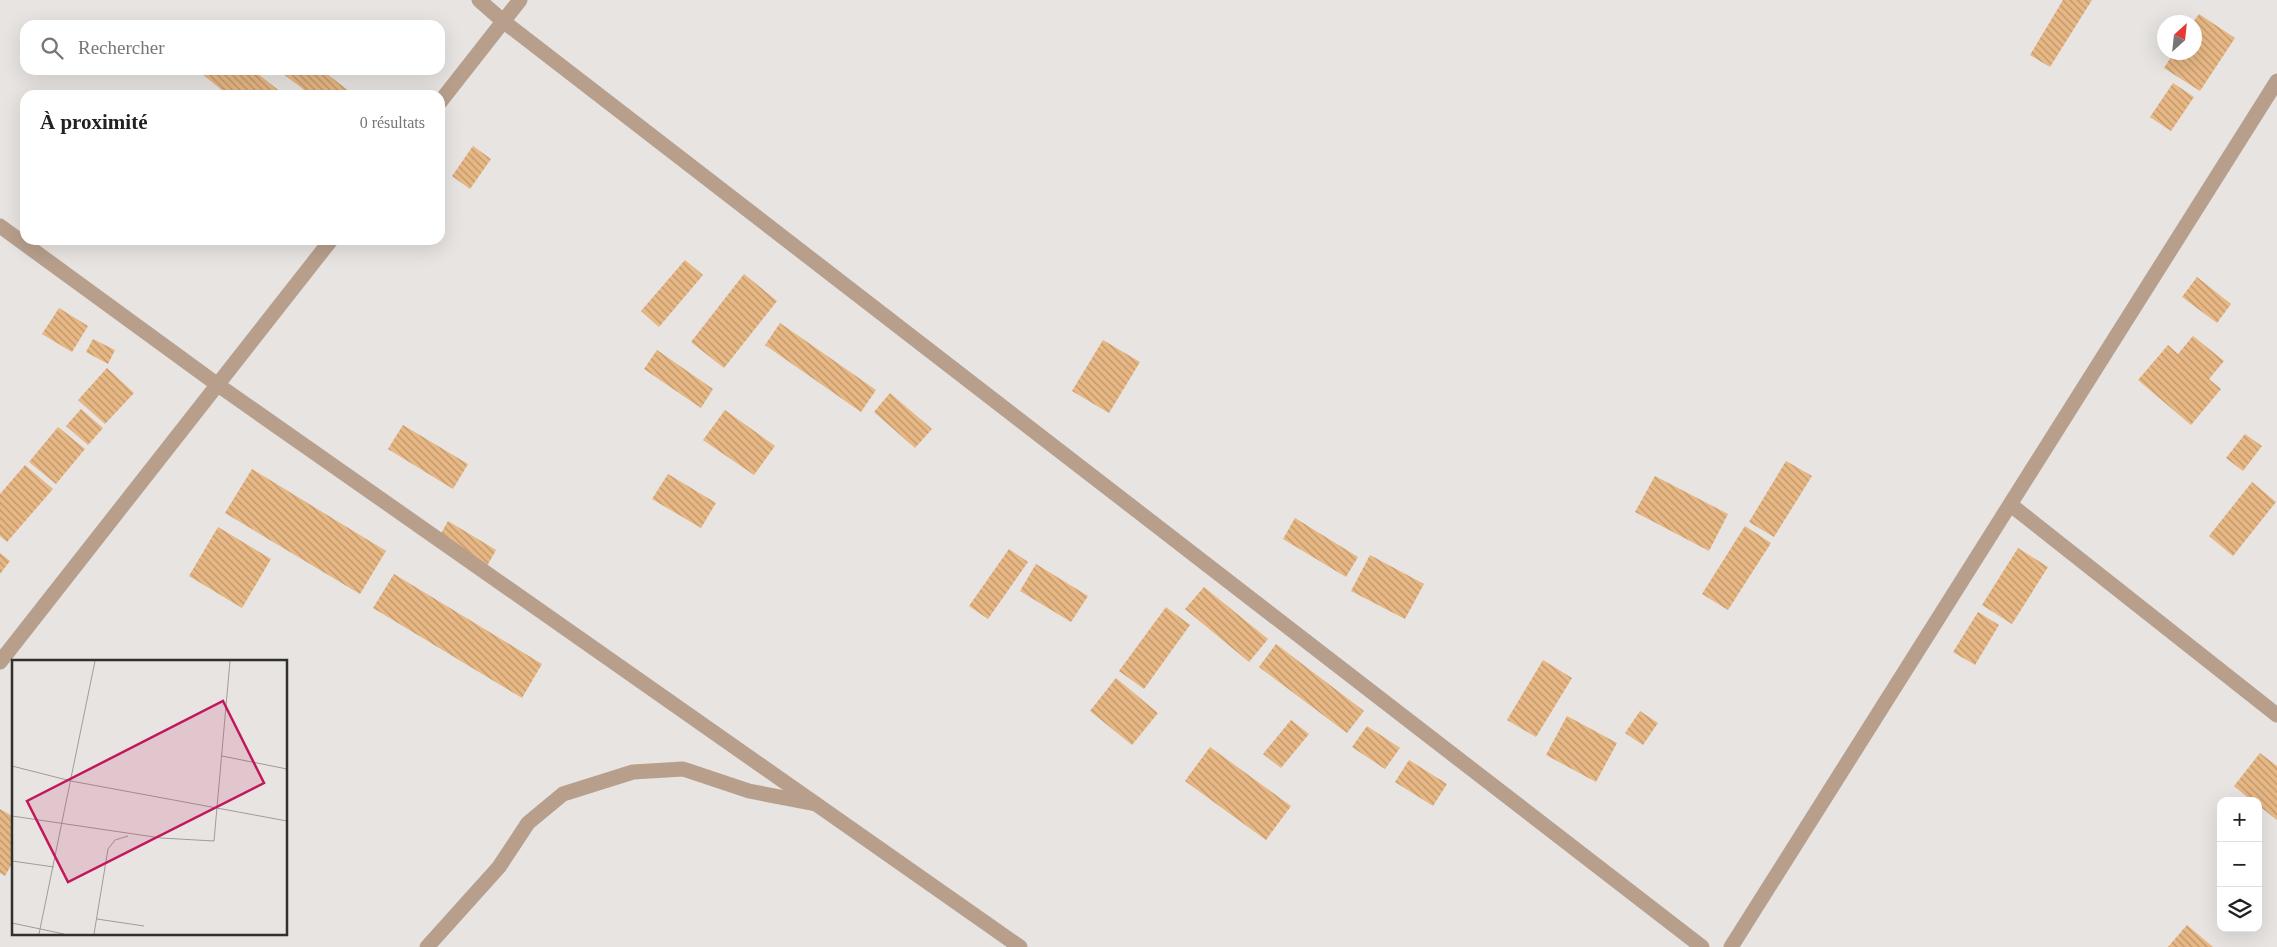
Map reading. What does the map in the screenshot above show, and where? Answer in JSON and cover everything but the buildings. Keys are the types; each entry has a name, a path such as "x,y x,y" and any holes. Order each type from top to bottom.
{"street":[{"path":"478,0 503,22 1702,947"},
{"path":"445,96 520,0"},
{"path":"1731,947 2277,80"},
{"path":"0,226 20,241"},
{"path":"26,245 218,385 1020,947"},
{"path":"0,662 327,245"},
{"path":"2011,505 2277,715"},
{"path":"427,947 499,867 528,823 563,794 632,772 683,769 749,791 816,804"}]}
